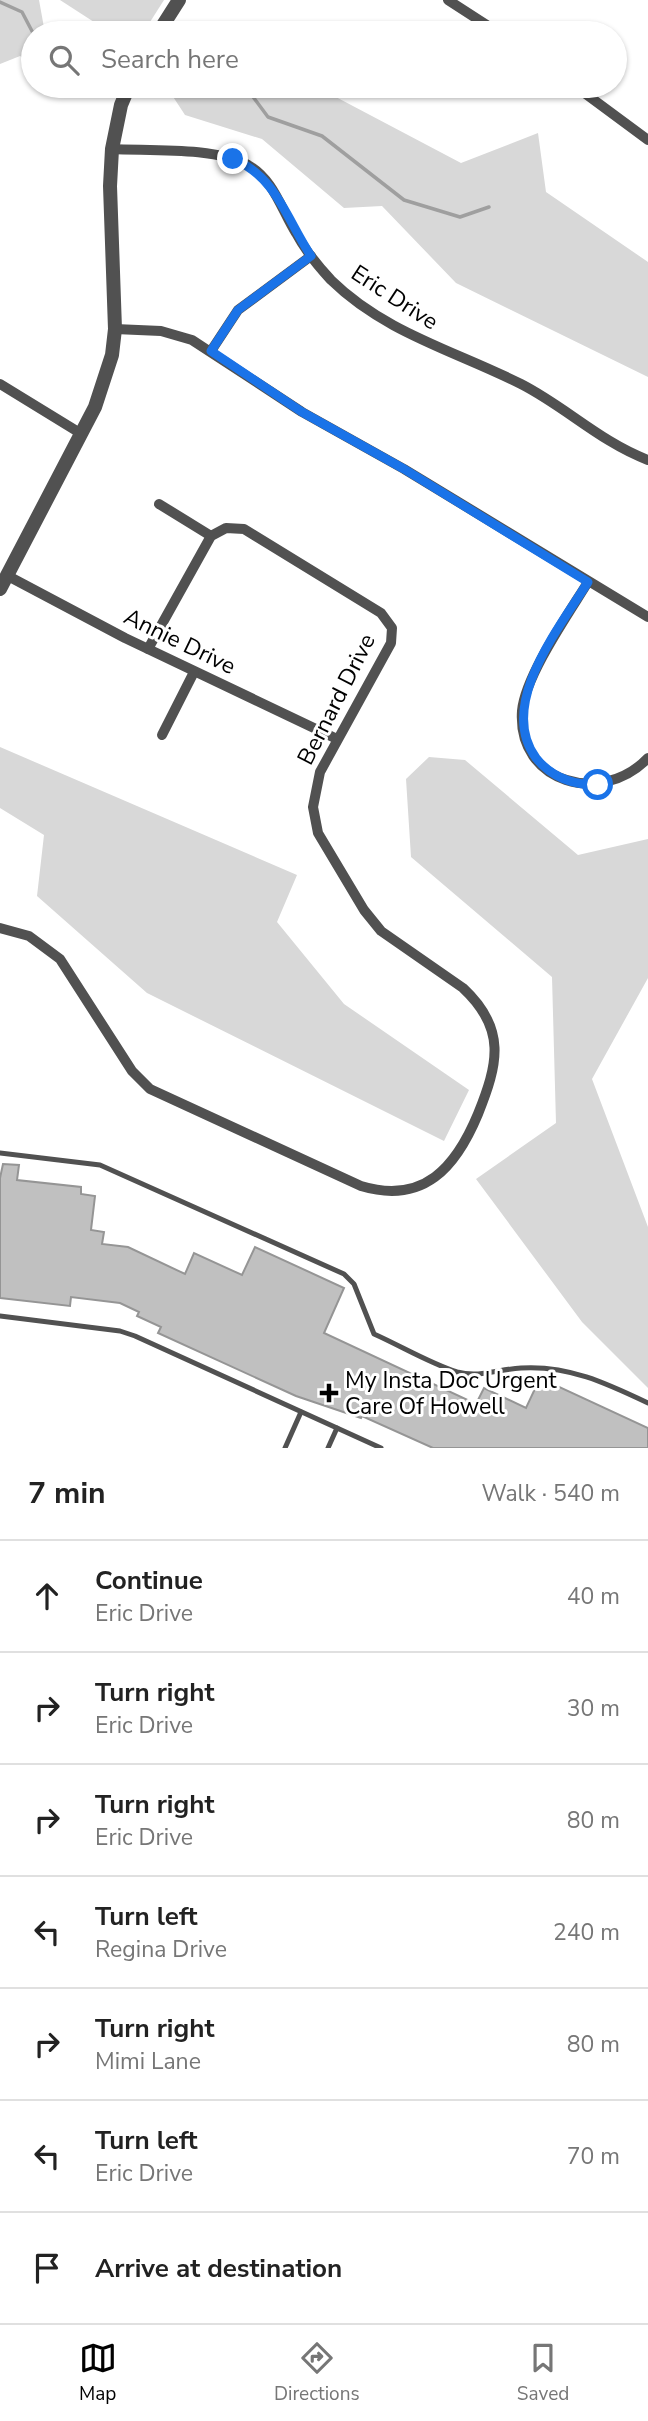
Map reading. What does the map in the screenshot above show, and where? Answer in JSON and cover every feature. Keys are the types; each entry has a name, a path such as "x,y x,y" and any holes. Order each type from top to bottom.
{"street":[{"path":"166,21 179,0"},
{"path":"448,0 480,21"},
{"path":"0,589 104,385 115,329 110,186 112,149 124,98"},
{"path":"591,98 648,140"},
{"name":"Eric Drive","path":"112,149 221,156 247,164 271,186 311,256 346,292 398,328 522,385 603,439 648,460"},
{"path":"211,351 238,310 311,256"},
{"path":"115,329 170,332 211,351 302,412 404,469 648,617"},
{"path":"0,384 80,433"},
{"path":"148,649 211,536 159,504"},
{"name":"Bernard Drive","path":"0,928 29,936 60,959 132,1071 150,1089 361,1186 400,1190 434,1178 452,1164 472,1130 494,1068 493,1033 485,1012 463,988 375,925 322,843 315,823 314,790 337,739 391,643 390,624 382,613 244,529 226,528 211,536"},
{"name":"Annie Drive","path":"8,576 194,672 337,739"},
{"path":"588,582 526,691 522,713 526,740 549,771 571,782 585,785 611,783 626,777 648,758"},
{"path":"162,735 194,672"}],"lane":[{"path":"0,1153 100,1165 344,1274 354,1284 374,1334 457,1372 484,1374 521,1368 572,1372 592,1376 648,1403"},
{"path":"0,1317 120,1331 337,1428 366,1445 381,1448"},
{"path":"285,1448 301,1412"},
{"path":"328,1448 337,1428"}],"shaded area":[{"path":"0,0 39,0 43,21 21,21 21,57 0,64"},
{"path":"60,0 164,0 151,21 92,21"},
{"path":"174,98 338,98 461,163 538,133 546,192 648,262 648,377 456,283 382,206 344,208 262,139 185,115"},
{"path":"0,747 297,875 277,922 344,1004 469,1090 444,1141 147,993 37,896 44,835 0,808"},
{"path":"429,757 465,760 578,855 648,839 648,978 592,1079 648,1227 648,1388 582,1322 476,1179 556,1123 552,977 411,857 406,779"}],"building":[{"path":"3,1164 19,1165 17,1180 81,1187 81,1194 95,1196 91,1230 104,1232 102,1244 128,1247 185,1274 194,1253 242,1275 255,1247 344,1288 324,1333 476,1404 484,1388 526,1408 540,1378 648,1428 648,1448 433,1448 362,1416 361,1418 296,1396 158,1333 161,1327 137,1316 139,1312 120,1303 71,1297 70,1306 0,1298 0,1178"}],"waterway":[{"path":"0,2 22,12 27,21"},
{"path":"254,98 268,117 322,136 404,200 460,217 489,207"}],"place":[{"name":"My Insta Doc Urgent Care Of Howell","path":"329,1393"}],"route":[{"path":"233,159 247,164 271,186 311,256 238,310 211,351 302,412 404,469 588,582 530,682 522,713 526,740 540,763 560,778 585,785 598,785"}]}
